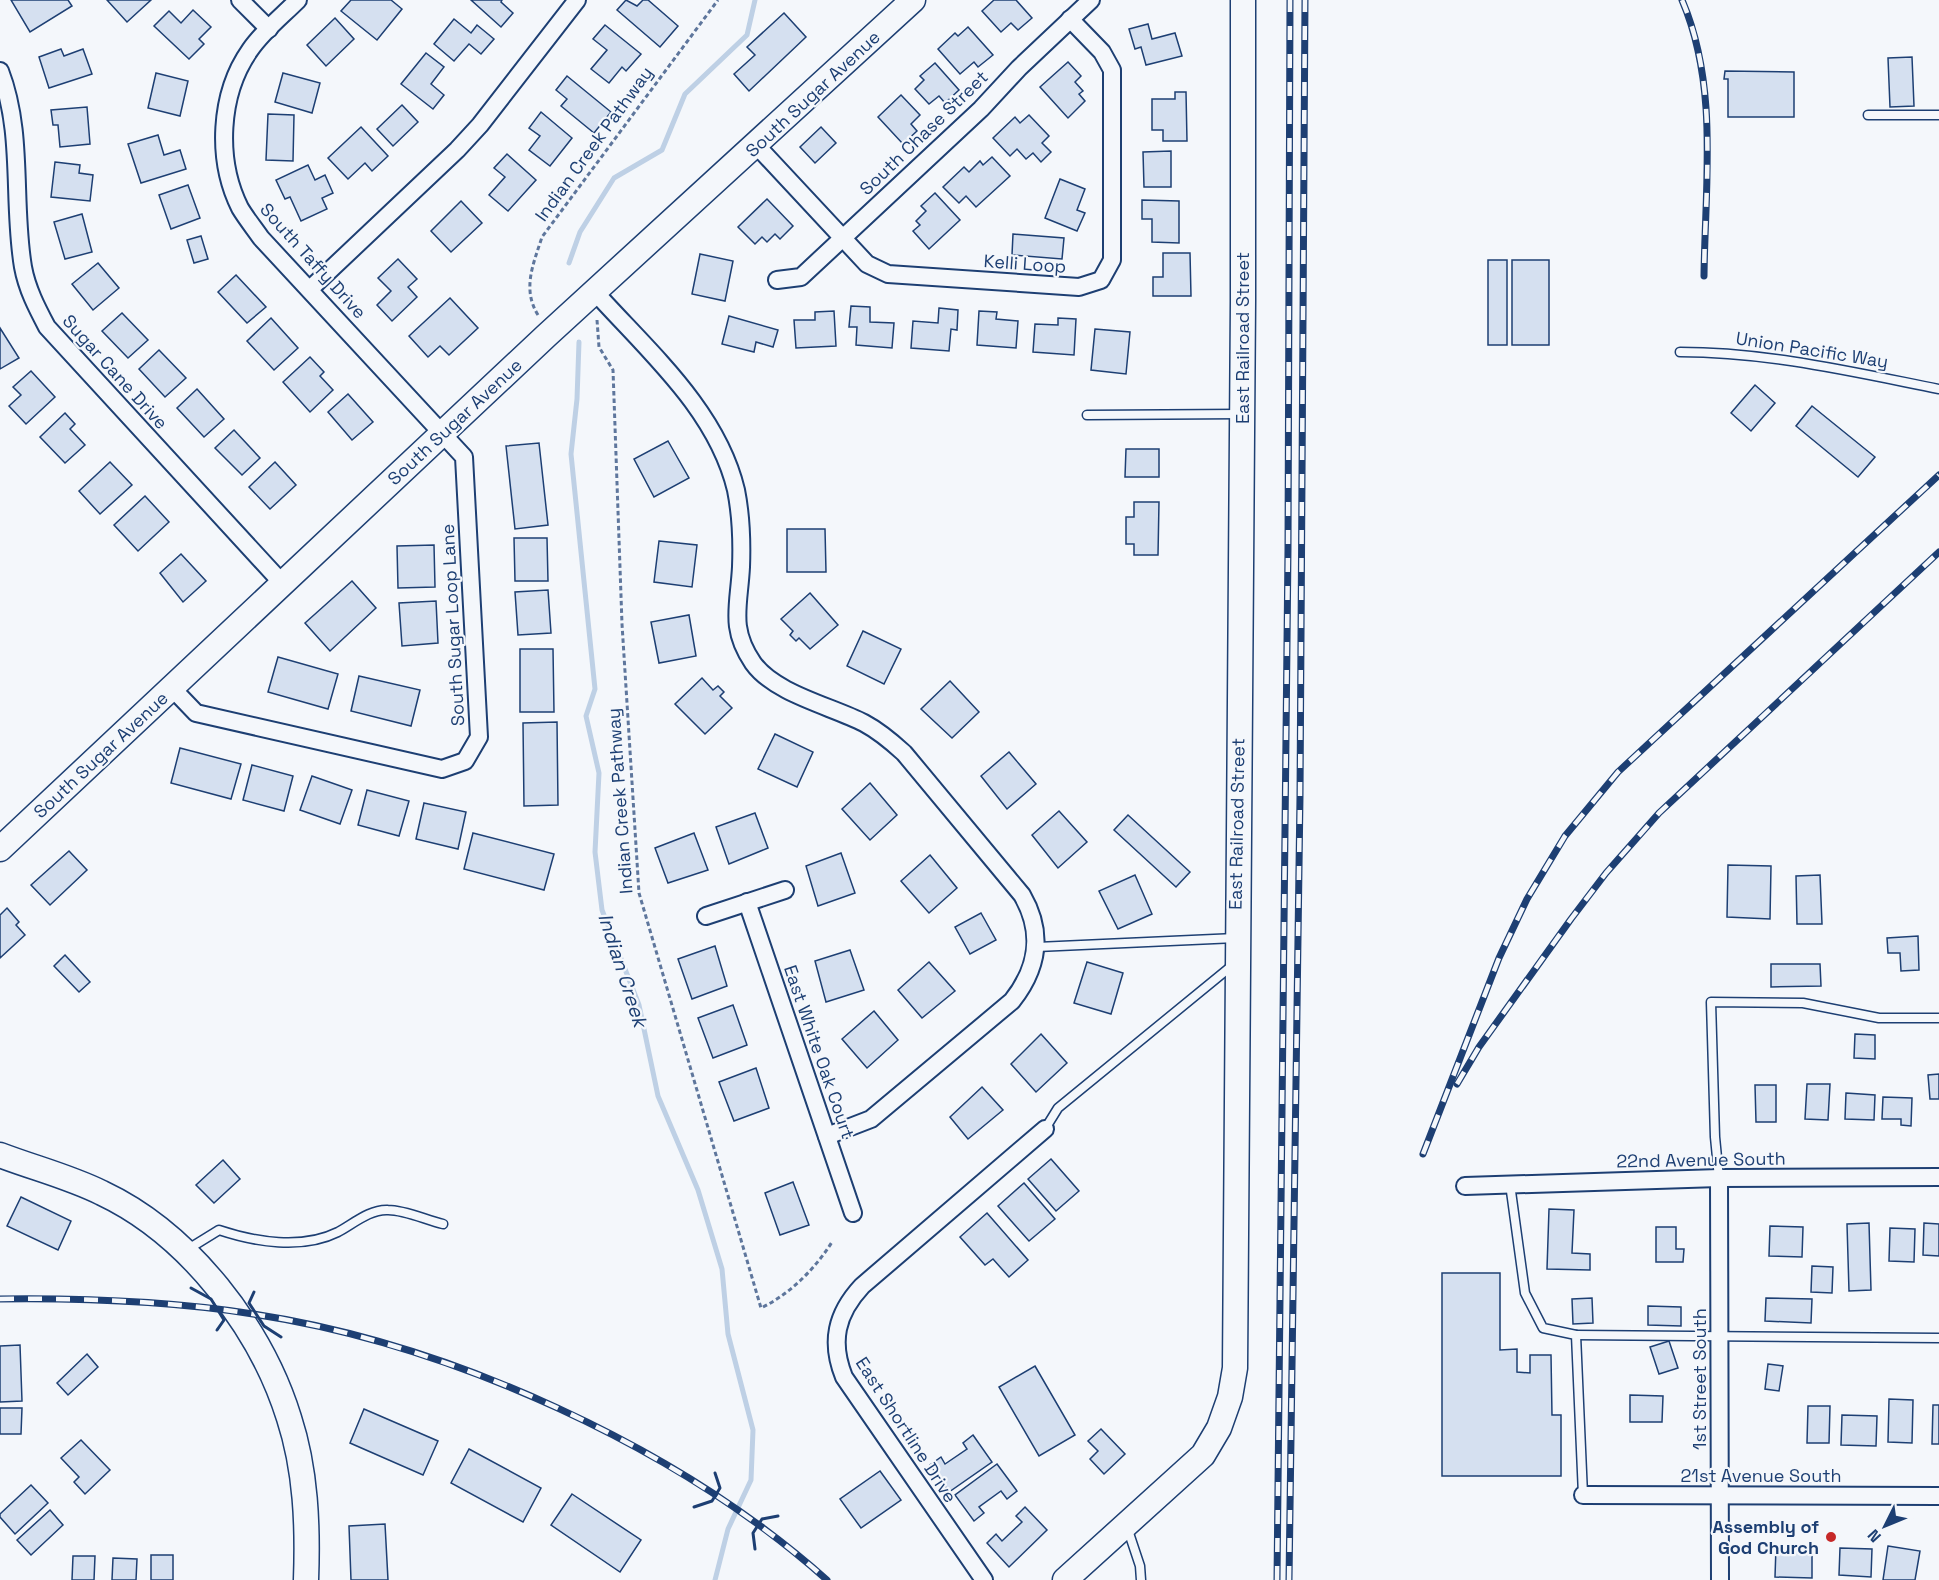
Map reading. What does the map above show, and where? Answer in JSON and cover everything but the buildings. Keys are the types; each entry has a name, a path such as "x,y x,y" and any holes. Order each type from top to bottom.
{"street":[{"path":"240,0 269,28"},
{"name":"South Taffy Drive","path":"298,0 250,50 241,67 227,105 224,139 228,176 241,208 261,238 443,434"},
{"path":"310,290 465,141 577,0"},
{"name":"South Sugar Avenue","path":"0,849 443,434 596,304 757,146 913,0"},
{"name":"South Chase Street","path":"777,280 801,277 981,109 1091,0"},
{"name":"East Railroad Street","path":"1065,1580 1203,1455 1219,1428 1230,1396 1235,1368 1243,0"},
{"name":"Kelli Loop","path":"757,146 867,264 888,274 1079,287 1101,280 1112,260 1112,70 1102,52 1070,19"},
{"name":"Sugar Cane Drive","path":"0,70 8,91 13,122 23,269 32,298 47,327 283,584"},
{"path":"596,304 689,396 706,419 729,465 742,527 736,623 743,648 754,665 777,685 865,724 904,753 1022,895 1031,911 1036,947 1029,975 1012,1000 871,1119 827,1136"},
{"name":"South Sugar Loop Lane","path":"173,689 196,713 442,769 465,761 479,737 464,457 443,434"},
{"path":"706,916 785,890"},
{"name":"East White Oak Court","path":"747,902 853,1213"},
{"name":"East Shortline Drive","path":"984,1580 844,1377 836,1358 835,1337 840,1314 862,1286 1045,1129"},
{"path":"0,1155 103,1193 159,1229 207,1274 254,1341 286,1408 299,1455 307,1540 306,1580"},
{"name":"22nd Avenue South","path":"1464,1186 1719,1178 1939,1177"},
{"name":"1st Street South","path":"1719,1178 1720,1580"},
{"name":"21st Avenue South","path":"1582,1495 1939,1496"}],"lane":[{"path":"1868,115 1939,115"},
{"name":"Union Pacific Way","path":"1680,352 1732,352 1770,357 1939,389"},
{"path":"1087,415 1242,414"},
{"path":"1036,947 1237,950"},
{"path":"1045,1129 1058,1108 1237,950"},
{"path":"1719,1178 1715,1137 1711,1002 1803,1004 1879,1018 1939,1018"},
{"path":"1510,1184 1525,1293 1543,1328 1576,1335 1939,1338"},
{"path":"185,1251 219,1230 242,1238 296,1242 318,1240 363,1217 388,1210 442,1224"},
{"path":"1576,1335 1582,1495"},
{"path":"1126,1527 1140,1566 1141,1580"}],"path":[{"name":"Indian Creek Pathway","path":"538,315 530,301 530,275 542,237 717,0"},
{"name":"Indian Creek Pathway","path":"596,304 598,347 613,370 622,624 639,893 760,1308 780,1298 821,1259 832,1242"}],"waterway":[{"name":"Indian Creek","path":"569,263 580,232 614,178 662,150 685,94 747,35 755,0"},
{"name":"Indian Creek","path":"579,342 577,399 571,454 595,689 586,716 599,773 595,852 602,910 639,1005 658,1096 698,1190 722,1269 728,1334 753,1430 751,1480 728,1529 715,1580"}],"railway":[{"path":"1277,1580 1288,549 1290,0"},
{"path":"1289,1580 1300,796 1305,0"},
{"path":"1682,0 1694,33 1705,101 1707,171 1704,276"},
{"path":"1423,1154 1499,958 1527,899 1565,836 1618,772 1939,475"},
{"path":"1457,1084 1479,1047 1571,919 1606,873 1659,813 1939,552"},
{"path":"0,1299 127,1301 253,1314 328,1329 405,1350 482,1376 558,1408 632,1445 702,1487 768,1532 827,1580"}],"wall":[{"path":"191,1288 211,1299 224,1320 217,1330"},
{"path":"254,1292 249,1303 264,1326 281,1337"},
{"path":"694,1507 712,1501 720,1488 715,1473"},
{"path":"755,1549 753,1533 762,1519 778,1516"}],"place":[{"name":"Assembly of God Church","path":"1831,1537"}]}
